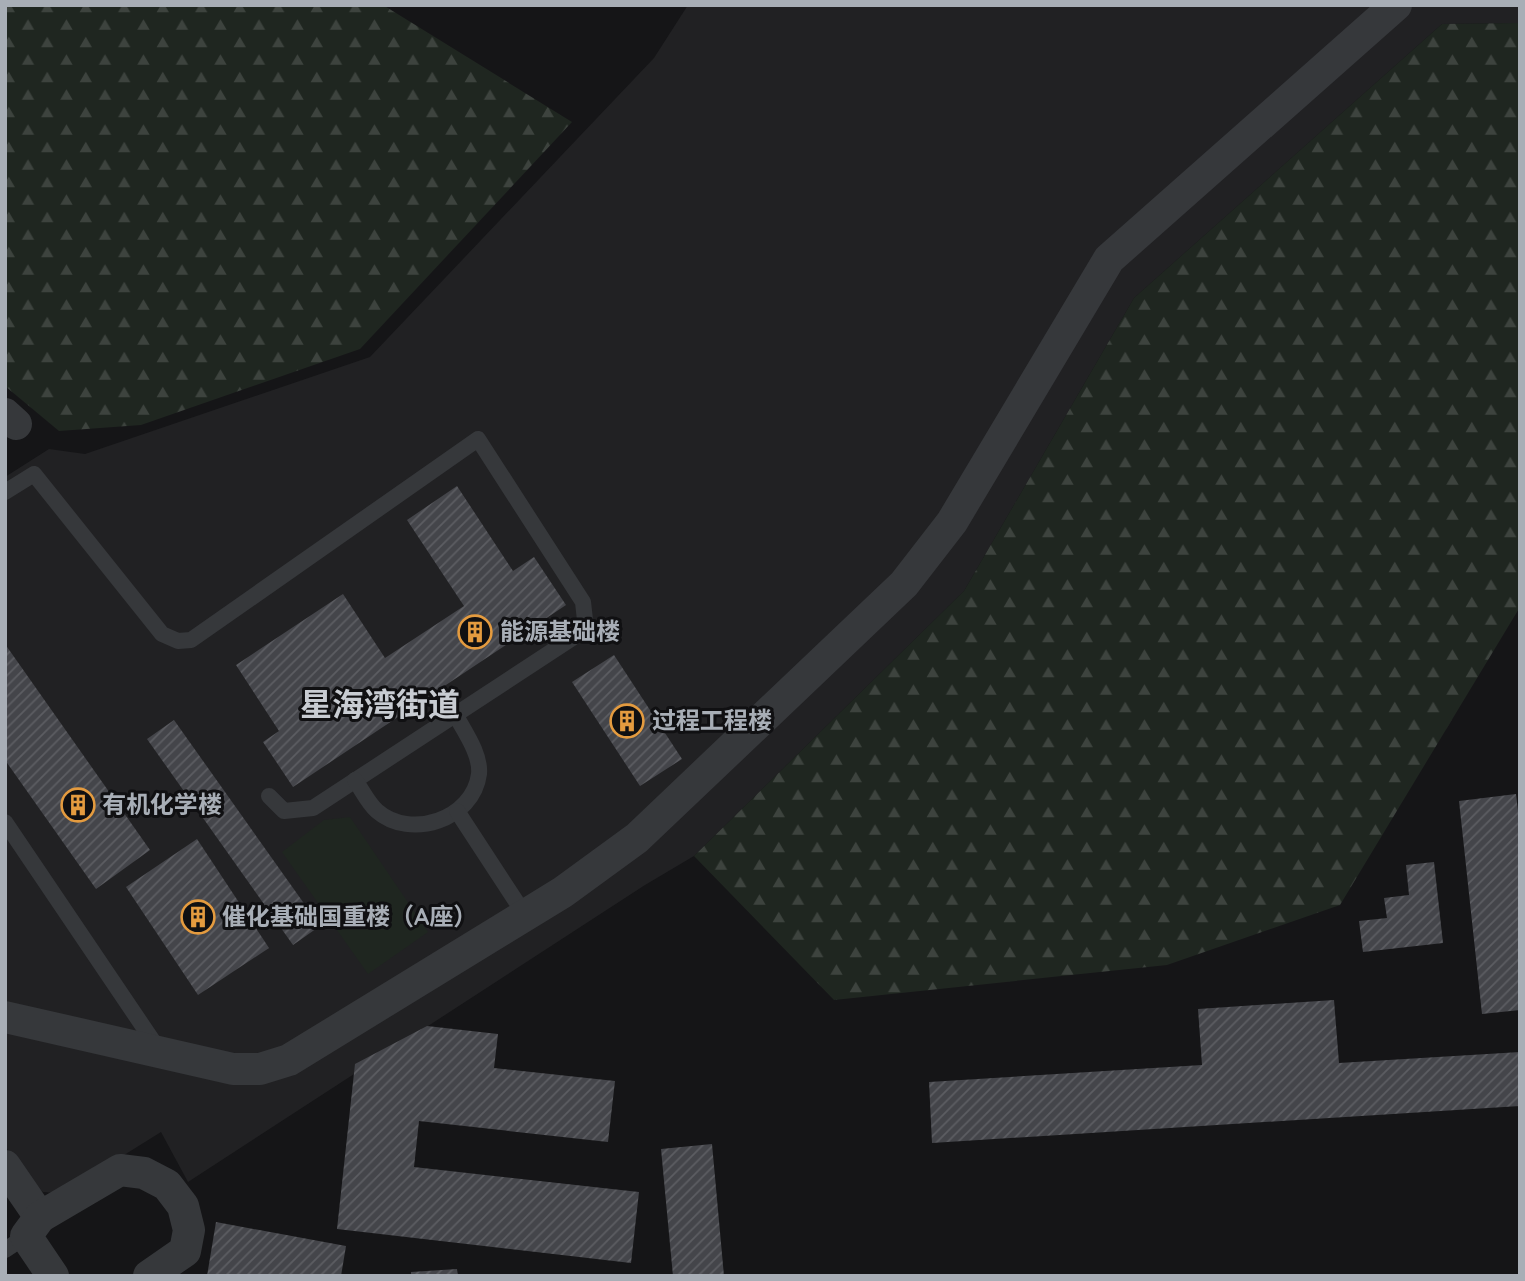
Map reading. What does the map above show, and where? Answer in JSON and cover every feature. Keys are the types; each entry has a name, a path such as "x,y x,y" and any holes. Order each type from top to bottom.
{"street":[{"path":"5,1017 233,1069 260,1069 289,1060 563,892 637,838 904,584 952,522 1110,259 1396,5"},
{"path":"5,1166 24,1234 53,1276"},
{"path":"24,1234 120,1170 144,1173 167,1185 183,1206 189,1230 185,1251 149,1276"}],"lane":[{"path":"5,492 34,474 162,634 178,642 191,640 478,439 583,602 586,629 313,808 284,811 269,796"},
{"path":"355,780 376,810 393,821 417,825 435,822 457,811 471,793 479,774 475,753 455,714"},
{"path":"457,811 525,915"},
{"path":"5,822 160,1052"}],"shaded area":[{"path":"688,5 1520,5 1520,23 1442,24 1134,298 964,591 694,856 645,885 188,1182 161,1132 68,1190 43,1192 33,1185 5,1146 5,477 49,449 85,454 370,357 654,58"}],"green space":[{"path":"5,5 383,5 572,122 360,349 141,425 59,431 5,386"},
{"path":"1520,23 1520,607 1340,905 1167,965 834,1000 694,856 964,591 1134,298 1442,24"},
{"path":"350,817 428,932 368,974 282,852 324,820"}],"building":[{"name":"能源基础楼","path":"457,486 513,571 534,557 566,605 293,787 263,742 279,731 236,665 343,594 385,658 464,606 407,520"},
{"name":"有机化学楼","path":"5,644 150,850 96,889 5,760"},
{"name":"过程工程楼","path":"614,655 682,759 640,786 572,682"},
{"path":"174,720 320,926 293,945 147,739"},
{"path":"1516,794 1520,827 1520,1010 1482,1014 1459,801"},
{"name":"催化基础国重楼（A座）","path":"197,839 269,948 198,995 126,887"},
{"path":"1434,862 1443,943 1363,952 1359,921 1387,918 1384,898 1409,895 1406,865"},
{"path":"1334,1000 1339,1063 1520,1052 1520,1106 932,1143 929,1082 1202,1065 1198,1009"},
{"path":"427,1026 498,1034 494,1068 615,1081 608,1142 419,1121 414,1167 639,1192 631,1263 337,1229 355,1064"},
{"path":"712,1144 724,1276 673,1276 661,1149"},
{"path":"216,1222 346,1246 341,1276 207,1276"},
{"path":"457,1269 458,1276 411,1276 411,1272"}],"place":[{"name":"能源基础楼","path":"475,632"},
{"name":"过程工程楼","path":"627,721"},
{"name":"有机化学楼","path":"78,805"},
{"name":"催化基础国重楼（A座）","path":"198,917"}],"district":[{"name":"星海湾街道","path":"380,705"}]}
